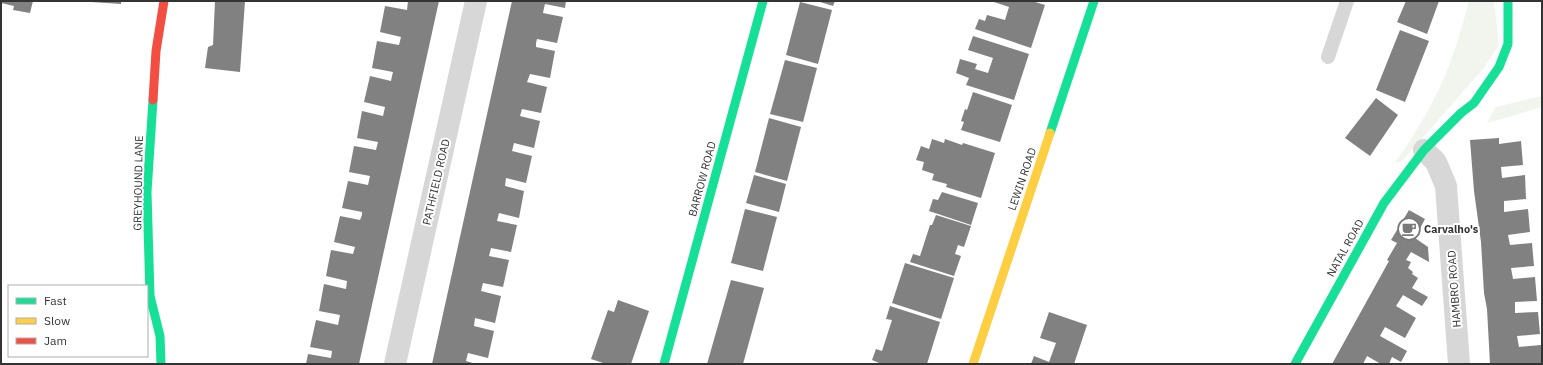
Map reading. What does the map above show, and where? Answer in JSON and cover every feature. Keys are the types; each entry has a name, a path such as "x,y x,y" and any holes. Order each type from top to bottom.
{"street":[{"name":"GREYHOUND LANE","path":"161,364 160,336 150,296 147,192 156,51 164,1"},
{"name":"PATHFIELD ROAD","path":"395,364 476,1"},
{"name":"BARROW ROAD","path":"664,364 763,1"},
{"name":"LEWIN ROAD","path":"973,364 1094,1"},
{"name":"NATAL ROAD","path":"1296,364 1384,203 1424,150 1461,113 1474,103 1499,67 1508,44 1508,1"},
{"name":"HAMBRO ROAD","path":"1424,150 1436,162 1446,186 1459,364"}],"lane":[{"path":"1328,57 1347,1"}],"shaded area":[{"path":"1469,1 1494,1 1499,45 1483,69 1402,161 1395,163 1422,121 1438,92 1451,62"},
{"path":"1542,96 1542,107 1487,123 1496,107"}],"building":[{"path":"1,1 33,1 30,13 13,10 14,6 1,3"},
{"path":"121,1 121,4 91,2"},
{"path":"215,1 245,1 240,72 205,68 208,47 213,45"},
{"path":"408,1 439,1 359,364 306,364 308,354 331,358 332,351 310,347 316,320 338,325 340,315 319,311 324,284 346,289 347,281 326,276 331,250 353,254 355,247 334,242 340,216 360,220 362,215 362,212 342,208 348,181 368,185 370,176 349,172 354,146 376,150 378,142 357,138 362,111 383,116 385,107 364,102 370,76 391,81 393,72 372,68 377,41 399,45 401,37 380,32 385,6 407,10"},
{"path":"512,1 566,1 565,8 545,4 544,8 543,13 563,17 557,43 537,39 536,43 536,47 555,51 550,78 530,74 527,82 547,87 541,113 522,109 520,116 540,121 534,148 514,143 512,151 532,156 526,183 506,178 505,186 524,191 519,218 499,213 497,221 517,225 511,252 491,248 489,256 509,260 503,287 483,283 481,291 501,296 495,323 475,318 474,326 494,331 488,358 468,353 466,361 476,364 432,364"},
{"path":"817,1 835,1 833,6"},
{"path":"991,1 1032,1 1045,5 1031,48 975,29 979,19 985,21 987,15 1005,20 1009,7"},
{"path":"1406,1 1439,1 1427,34 1397,22"},
{"path":"800,2 832,10 818,64 786,55"},
{"path":"1400,30 1429,41 1405,102 1376,90"},
{"path":"973,36 1029,54 1014,100 966,85 969,78 956,73 960,59 977,64 975,69 988,73 993,58 968,50"},
{"path":"785,60 817,68 803,122 770,114"},
{"path":"973,92 1012,105 1000,142 961,130 964,122 961,121 965,109 967,110"},
{"path":"1376,98 1398,115 1370,156 1345,138"},
{"path":"769,118 801,127 787,181 755,172"},
{"path":"1499,138 1499,144 1521,141 1523,165 1501,167 1502,178 1525,175 1526,199 1504,201 1504,212 1528,209 1530,232 1508,235 1510,245 1532,243 1534,266 1511,268 1513,279 1535,277 1537,301 1515,302 1515,313 1538,312 1540,334 1517,336 1519,347 1541,345 1541,364 1490,364 1487,309 1484,293 1481,242 1474,191 1470,140"},
{"path":"932,139 944,143 945,139 962,145 963,143 995,153 981,198 946,187 947,184 932,180 934,174 922,170 924,162 916,160 921,146 929,149"},
{"path":"754,175 786,184 779,212 746,203"},
{"path":"942,192 978,203 971,225 929,211 933,199 938,200"},
{"path":"745,209 777,217 763,271 731,263"},
{"path":"1409,210 1425,219 1415,238 1428,247 1429,262 1411,252 1406,260 1411,262 1408,268 1413,272 1412,274 1418,278 1412,288 1428,297 1422,306 1403,295 1396,306 1416,318 1405,338 1385,327 1380,336 1407,351 1401,362 1392,357 1389,364 1381,364 1367,356 1363,364 1332,364 1389,261 1387,260 1397,243 1391,240"},
{"path":"936,215 971,226 964,247 958,245 955,254 961,256 954,276 910,262 913,254 920,256 930,225 932,225"},
{"path":"905,263 954,278 941,319 892,303"},
{"path":"731,280 764,288 743,364 707,364"},
{"path":"618,300 649,311 631,364 606,364 591,359 608,310 614,312"},
{"path":"890,306 940,322 927,364 879,364 872,360 876,349 882,351 892,320 886,319"},
{"path":"1049,312 1087,325 1074,364 1031,364 1034,356 1049,362 1056,343 1040,338"}],"traffic: fast":[{"path":"664,364 763,1"},
{"path":"1050,133 1094,1"},
{"path":"1295,364 1384,203 1424,150 1461,113 1474,103 1499,67 1508,44 1508,1"},
{"path":"153,100 147,192 150,296 160,336 161,364"}],"traffic: slow":[{"path":"973,364 1050,133"}],"traffic: jam":[{"path":"153,100 156,51 164,1"}],"place":[{"name":"Carvalho's","path":"1409,229"}]}
